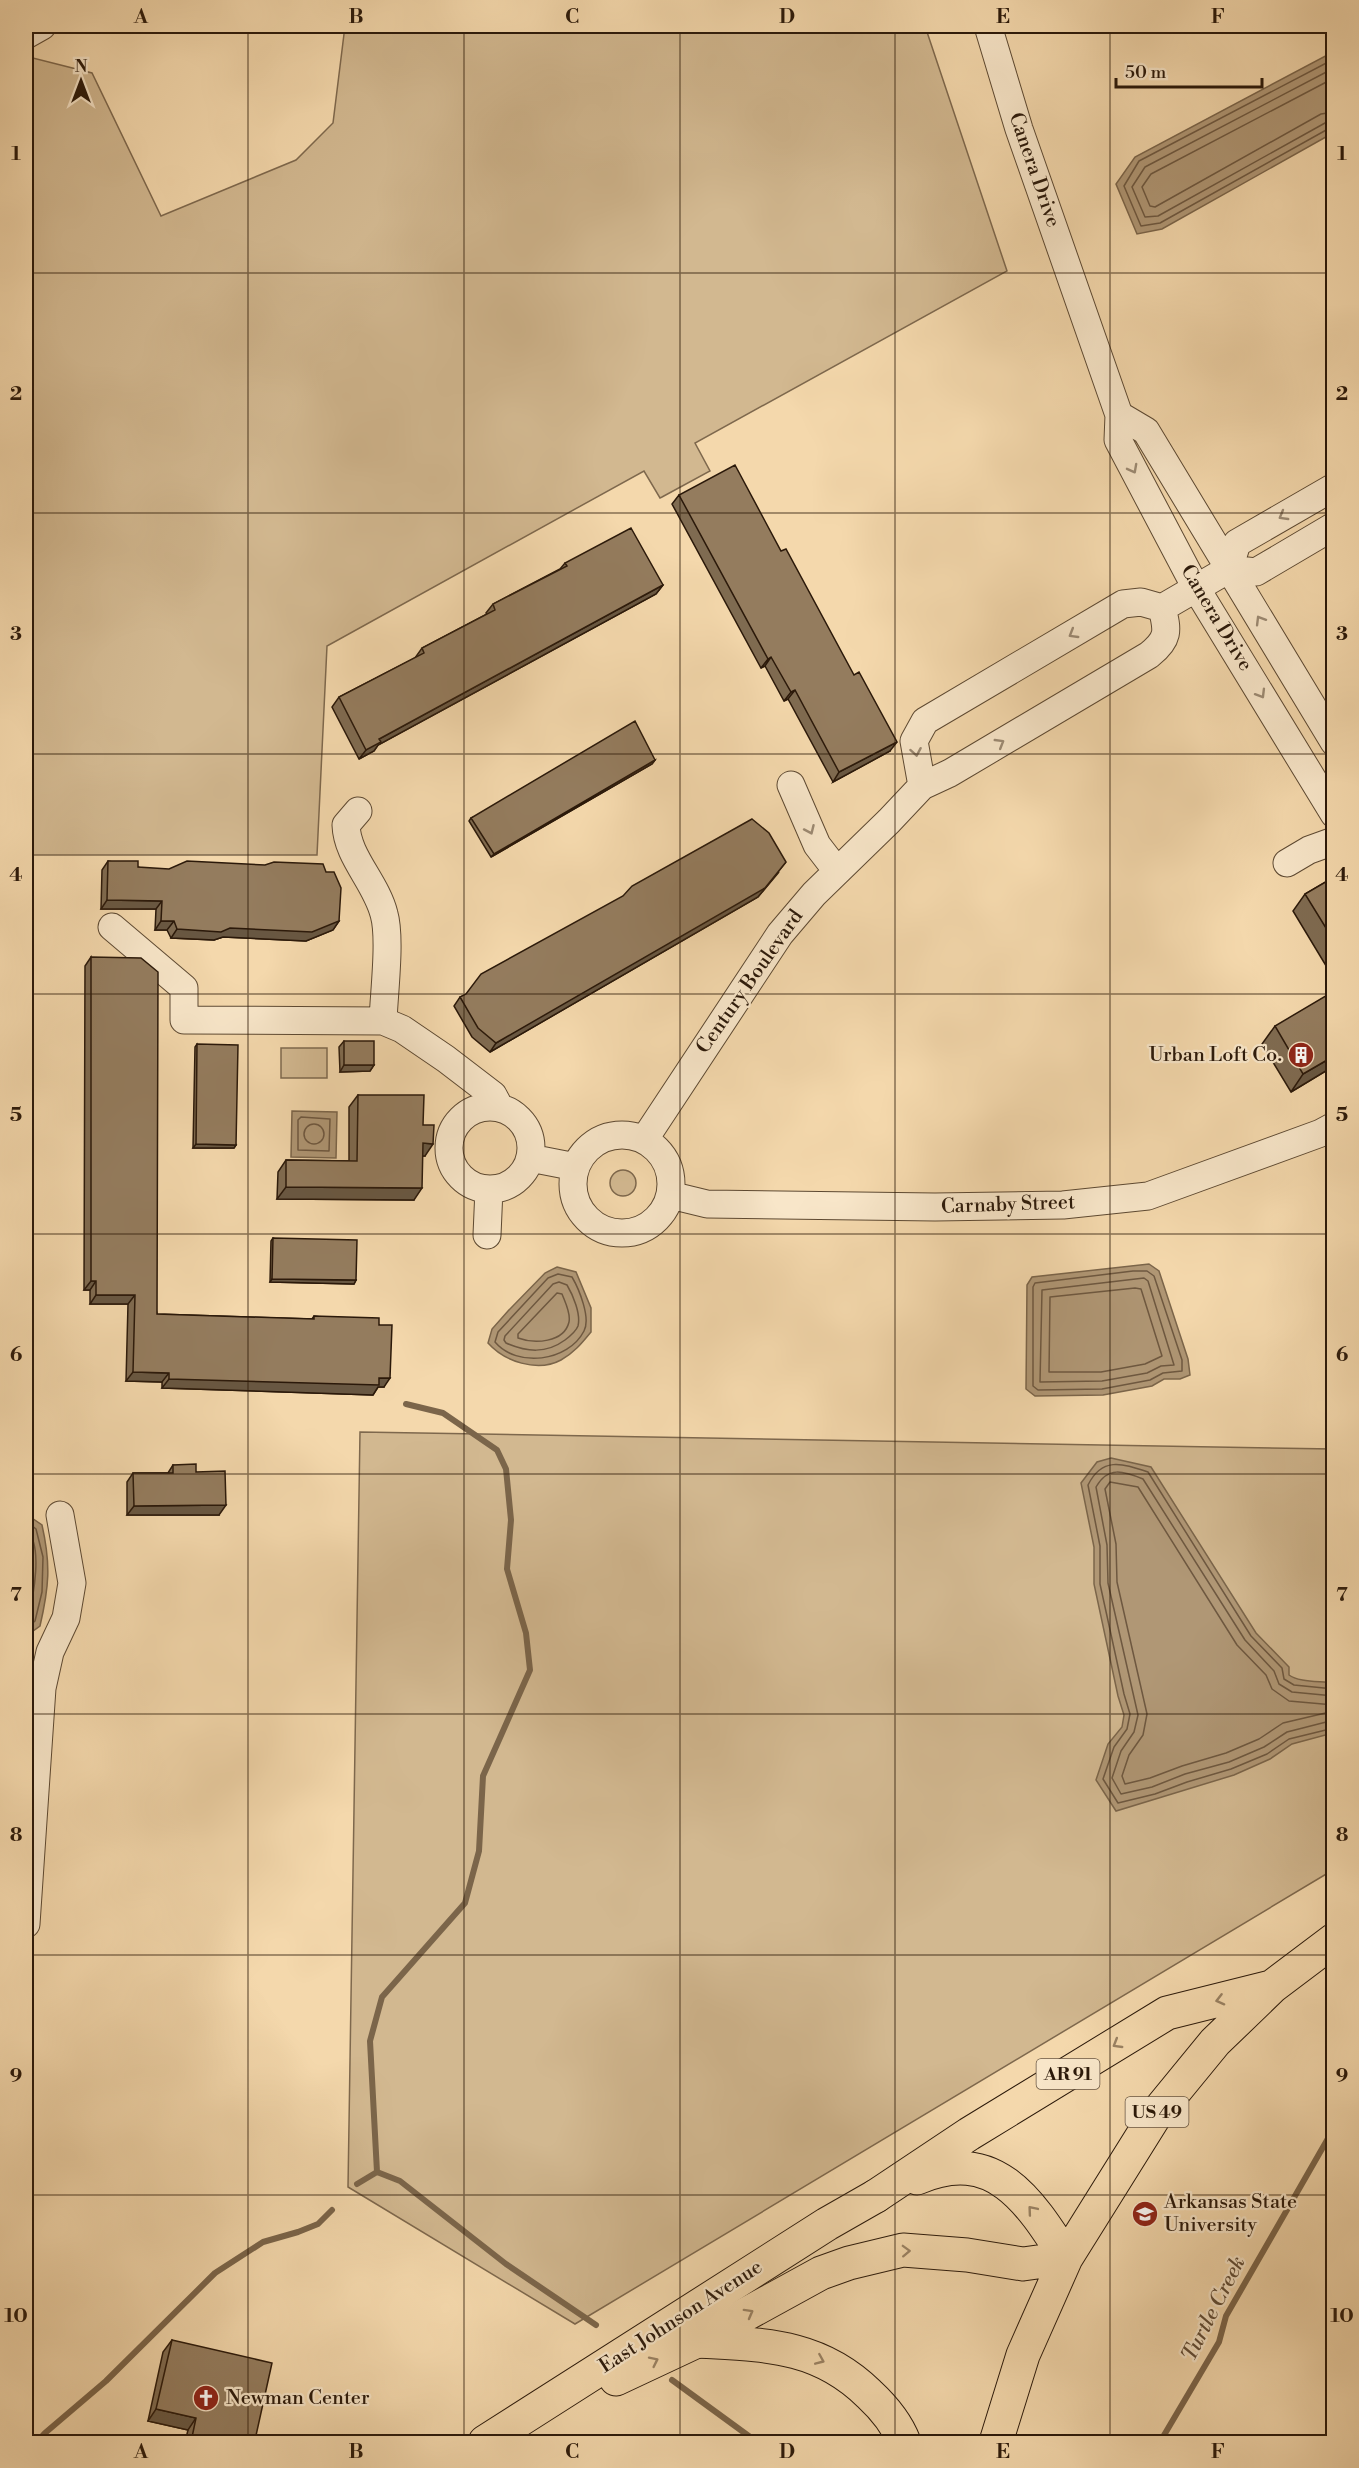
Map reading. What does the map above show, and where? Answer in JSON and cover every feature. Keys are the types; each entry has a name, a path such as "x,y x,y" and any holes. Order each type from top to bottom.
{"main road":[{"name":"US 49","path":"996,2442 1023,2355 1066,2258 1156,2114 1215,2042 1273,1986 1334,1940"},
{"name":"AR 91","path":"876,2196 969,2134 1167,2013 1273,1986"},
{"path":"876,2196 936,2170 961,2168 981,2170 997,2177 1012,2189 1045,2225 1066,2258"},
{"name":"East Johnson Avenue","path":"486,2442 826,2224 876,2196"},
{"name":"AR 91","path":"697,2341 821,2273 849,2263 903,2250 967,2256 1023,2265 1066,2258"},
{"path":"697,2341 764,2344 797,2350 827,2362 856,2382 880,2405 904,2442"},
{"name":"East Johnson Avenue","path":"486,2442 697,2341"}],"street":[{"path":"26,35 42,26"},
{"name":"Canera Drive","path":"988,26 1019,129 1119,415 1118,440 1196,588 1334,814"},
{"name":"Canera Drive","path":"1119,415 1146,431 1334,742"},
{"path":"1229,569 1237,543 1334,487"},
{"path":"922,786 914,741 925,721 1123,604 1141,602 1162,608 1229,569 1256,572 1334,526"},
{"name":"Century Boulevard","path":"644,1140 780,934 814,894 922,786 950,772 1149,655 1163,644 1167,627 1162,608"},
{"path":"791,785 817,845 837,871"},
{"path":"358,812 346,825 346,840 377,896 384,914 386,932 383,1020"},
{"path":"1287,863 1309,850 1334,841"},
{"path":"112,927 184,988 184,1020 383,1020 402,1029 466,1074 493,1095 500,1108"},
{"path":"465,1116 466,1074"},
{"path":"500,1108 512,1113 522,1122 531,1145 530,1158 525,1171 515,1181 503,1187 489,1189 476,1187 456,1172 449,1149 451,1136 456,1125 465,1116 476,1110 500,1108"},
{"name":"Carnaby Street","path":"670,1195 707,1203 935,1207 1063,1205 1148,1196 1321,1133 1334,1126"},
{"path":"628,1135 644,1140 657,1149 667,1163 671,1179 670,1195 664,1210 640,1230 624,1233 608,1231 594,1224 582,1213 574,1191 576,1167 584,1153 596,1142 605,1138 628,1135"},
{"path":"530,1158 576,1167"},
{"path":"487,1235 489,1189"},
{"path":"26,1924 42,1688 50,1652 66,1618 72,1583 60,1515"}],"shaded area":[{"path":"345,26 925,26 1007,271 695,443 710,471 660,498 644,471 327,646 317,855 26,855 26,62 33,58 92,73 161,216 296,160 333,123"},
{"path":"281,1048 327,1048 327,1078 281,1078"},
{"path":"623,1170 632,1174 636,1183 632,1192 623,1196 614,1192 610,1183 614,1174"},
{"path":"360,1432 1333,1449 1333,1870 575,2324 348,2187"}],"water":[{"path":"1333,52 1333,133 1162,229 1137,234 1116,184 1135,157"},
{"path":"292,1111 337,1112 336,1158 291,1157"},
{"path":"1149,1264 1159,1271 1188,1359 1190,1375 1180,1379 1164,1379 1152,1386 1103,1395 1035,1396 1026,1389 1027,1285 1032,1277"},
{"path":"557,1267 576,1272 591,1308 591,1332 570,1354 552,1364 532,1365 512,1360 488,1343 492,1329 545,1273"},
{"path":"1111,1458 1151,1467 1256,1633 1289,1667 1289,1675 1303,1680 1333,1683 1333,1733 1292,1744 1270,1759 1234,1775 1116,1811 1096,1780 1108,1744 1122,1727 1124,1715 1094,1584 1094,1547 1081,1483 1097,1462"},
{"path":"26,1514 42,1525 47,1552 48,1576 40,1626 26,1636"}],"building":[{"path":"735,465 781,551 786,549 854,675 859,672 897,742 839,772 795,690 791,692 771,657 768,659 679,495"},
{"path":"631,528 663,585 379,739 381,742 366,750 339,697 424,653 422,648 495,610 493,604 567,566 565,563"},
{"path":"635,721 655,760 494,854 471,818"},
{"path":"752,819 769,833 786,862 765,888 496,1043 478,1028 460,997 466,994 481,974 623,896 632,886"},
{"path":"108,861 138,861 138,867 169,869 187,861 265,865 274,862 323,864 326,872 334,872 341,888 339,921 312,932 230,928 221,932 177,929 174,921 161,921 162,901 107,900"},
{"path":"1334,877 1334,941 1305,894"},
{"path":"91,957 141,958 158,972 157,1314 314,1319 314,1316 379,1318 379,1325 392,1325 390,1378 379,1378 379,1385 169,1379 169,1373 133,1372 135,1295 96,1295 96,1281 91,1281"},
{"name":"Urban Loft Co.","path":"1334,991 1334,1056 1303,1074 1275,1026"},
{"path":"344,1041 374,1041 374,1065 344,1065"},
{"path":"197,1044 238,1045 236,1145 196,1144"},
{"path":"358,1095 424,1095 423,1125 434,1125 433,1144 423,1143 422,1188 286,1187 286,1160 357,1161"},
{"path":"273,1238 357,1240 356,1280 272,1279"},
{"path":"196,1464 196,1472 225,1471 226,1505 134,1506 133,1473 173,1473 173,1465"},
{"name":"Newman Center","path":"172,2340 272,2363 256,2442 191,2442 196,2418 156,2409"}],"waterway":[{"path":"406,1404 443,1413 497,1450 506,1469 511,1520 507,1569 526,1633 530,1670 483,1776 479,1851 465,1903 382,1997 370,2041 377,2172 400,2181 506,2264 596,2325"},
{"name":"Turtle Creek","path":"1160,2442 1219,2342 1226,2316 1334,2128"},
{"path":"357,2184 377,2172"},
{"path":"37,2442 106,2381 215,2273 263,2242 318,2224 332,2210"},
{"path":"672,2380 757,2442"}],"place":[{"name":"Urban Loft Co.","path":"1301,1055"},
{"name":"Arkansas State University","path":"1145,2214"},
{"name":"Newman Center","path":"206,2398"}]}
